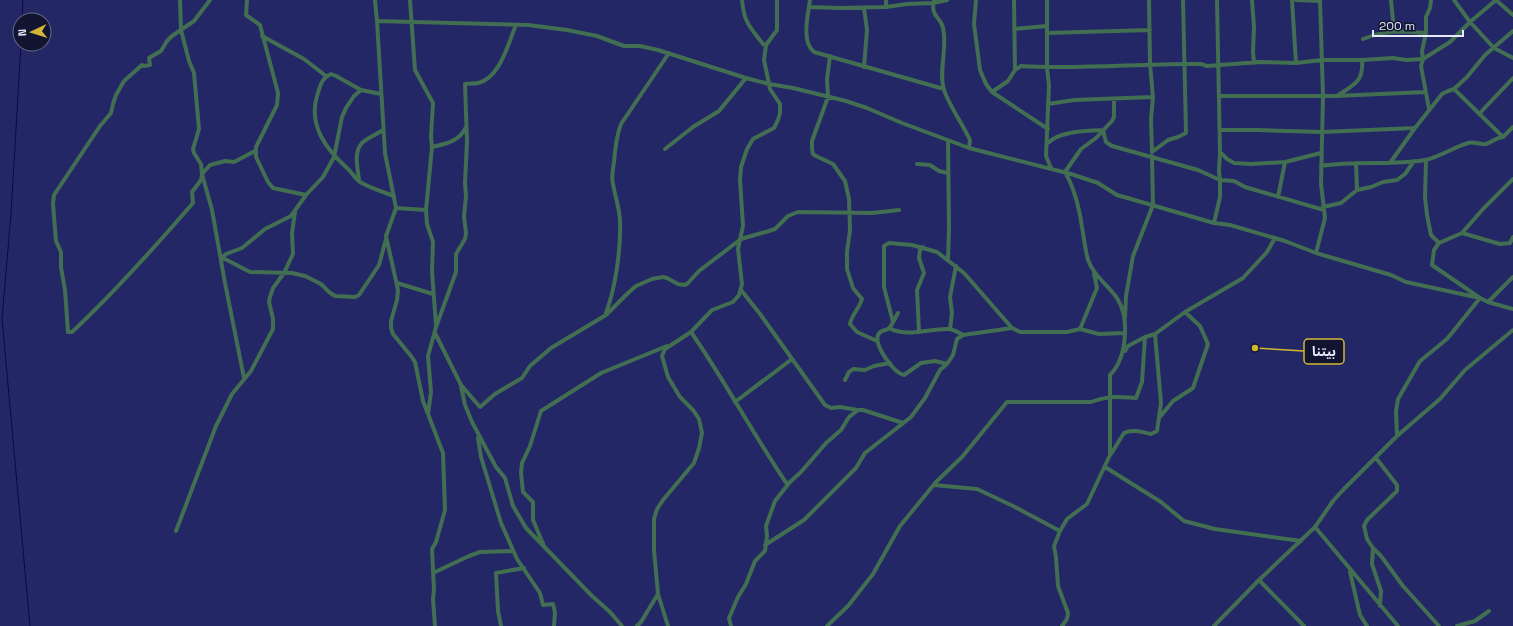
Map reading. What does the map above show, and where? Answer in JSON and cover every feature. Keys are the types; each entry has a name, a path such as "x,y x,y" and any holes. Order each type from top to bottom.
{"street":[{"path":"180,0 181,30 189,61 194,73 199,129 193,149 201,164 202,174 212,210 244,378"},
{"path":"210,0 194,21 167,41 161,51 149,58 150,65 142,65 124,81 112,104 111,113 100,126 54,196 53,204 56,241 61,252 61,267 65,285 68,332 72,332 104,302 144,260 193,204 192,192 201,180 202,174 210,165 225,161 234,162 255,152"},
{"path":"247,0 246,15 260,25 278,92 278,99 274,111 270,116 255,152 261,170 268,182 274,188 306,195"},
{"path":"221,257 250,272 292,273 312,279 335,296 346,298 358,297 379,265 386,236 396,208 385,153 375,0"},
{"path":"410,0 415,70 432,103 432,147 426,210 427,224 433,242 432,271 436,327"},
{"path":"742,0 743,12 747,24 763,44 766,45"},
{"path":"668,626 658,594 654,550 654,519 657,509 694,463 702,433 699,419 693,410 680,397 668,377 664,368 662,356 665,349 691,332 712,310 733,302 741,290 738,253 743,219 740,180 741,167 747,149 753,139 774,128 780,112 780,104 770,90 764,60 766,45 777,30 777,0"},
{"path":"810,0 806,39 810,49 814,52 944,89"},
{"path":"886,0 886,7"},
{"path":"809,7 886,7 947,0"},
{"path":"976,0 974,24 980,70 986,84 992,92 1048,129"},
{"path":"1014,0 1015,70"},
{"path":"1047,0 1047,68 1049,85 1048,143 1046,156 1051,168"},
{"path":"1122,354 1125,333 1124,323 1126,296 1133,256 1153,206 1150,119 1153,97 1150,64 1149,0"},
{"path":"1152,154 1168,140 1186,133 1183,0"},
{"path":"1214,223 1220,197 1218,0"},
{"path":"1252,0 1254,63"},
{"path":"1292,0 1296,63"},
{"path":"1296,0 1320,1 1323,96 1321,166 1325,218 1316,253"},
{"path":"1391,0 1394,31"},
{"path":"1429,109 1421,66 1423,59 1422,51 1426,33 1426,18 1431,0"},
{"path":"1454,0 1470,22 1494,48 1513,58"},
{"path":"992,92 1008,82 1015,70 1021,66 1047,68 1150,64 1207,66 1254,63 1296,63 1322,60 1393,58 1406,60 1423,59 1450,42 1470,22 1496,0 1513,16"},
{"path":"934,2 934,13 943,26 944,32 945,43 942,76 944,89 970,140 969,148"},
{"path":"864,8 867,30 864,66"},
{"path":"377,21 516,25 567,30 597,36 624,46 640,46 669,53 746,78 846,101 969,148 1065,172 1098,183 1117,195 1153,206 1214,223 1230,225 1274,238 1316,253 1391,275 1410,283 1480,298"},
{"path":"428,415 431,392 428,356 436,327 456,272 456,254 465,239 466,233 464,216 467,141 465,84 478,83 490,77 499,67 516,25"},
{"path":"1014,29 1047,26"},
{"path":"1047,33 1150,30"},
{"path":"1390,163 1429,109 1442,94 1448,90 1454,89 1513,30"},
{"path":"1363,38 1394,31 1426,33"},
{"path":"262,36 304,59 326,76"},
{"path":"606,315 612,298 615,282 620,234 618,203 612,183 614,150 617,133 621,124 669,53"},
{"path":"830,56 827,79 828,97 812,141 812,150 816,156 833,164 845,180 849,199 850,230 846,256 847,269 853,288 862,300 859,308 852,316 850,324 857,332 877,341"},
{"path":"1336,96 1358,82 1363,72 1362,60"},
{"path":"381,94 361,90 331,74 326,76 321,82 315,101 315,118 320,136 334,157 359,181 394,196"},
{"path":"665,149 693,126 719,111 746,78"},
{"path":"1479,114 1513,78"},
{"path":"1454,89 1503,137"},
{"path":"221,257 242,248 265,229 291,216 306,195 323,177 334,157 342,117 354,96 361,90"},
{"path":"1219,96 1336,96 1425,92"},
{"path":"1048,104 1074,100 1153,97"},
{"path":"1065,172 1081,149 1096,138 1113,118 1114,98"},
{"path":"432,147 448,143 463,134 466,127 466,113"},
{"path":"1321,166 1350,163 1390,163 1426,160 1470,142 1486,144 1497,138 1503,137 1513,127"},
{"path":"1220,130 1322,132 1415,128"},
{"path":"359,181 357,161 358,153 362,144 383,130"},
{"path":"1103,130 1106,142 1112,146 1152,154 1198,170 1220,180 1234,181 1245,187 1324,209 1341,203 1357,190 1371,187 1383,182 1397,180 1405,174 1414,161"},
{"path":"1048,143 1052,139 1061,135 1103,130"},
{"path":"948,140 948,259"},
{"path":"1220,152 1234,163 1285,162 1321,153"},
{"path":"1426,160 1425,197 1427,215 1431,235 1439,243"},
{"path":"1278,197 1285,162"},
{"path":"1356,163 1357,190"},
{"path":"917,164 930,165 939,171 948,173"},
{"path":"1065,172 1076,196 1086,254 1094,273 1097,288 1080,329"},
{"path":"1513,179 1483,209 1462,233 1439,243 1434,250 1432,265 1480,298 1488,302 1513,309"},
{"path":"396,208 426,210"},
{"path":"461,386 478,406 482,406 495,394 522,378 530,366 551,348 606,315 636,286 652,279 663,277 668,278 678,284 687,284 699,271 741,240 769,231 788,216 798,212 872,213 899,210"},
{"path":"176,531 216,426 232,394 251,371 273,329 273,319 269,302 273,288 284,273 293,254 292,233 294,212"},
{"path":"1462,233 1500,244 1510,243 1513,237"},
{"path":"386,236 397,283 398,295 391,321 391,328 393,334 415,362 423,401 443,452 443,487 445,510 442,524 432,549 432,599 435,626"},
{"path":"1110,455 1110,375 1128,346 1145,337 1155,334 1186,312 1243,278 1267,252 1274,238"},
{"path":"893,322 884,287 884,246 889,243 923,247 937,252 948,259 964,273 1012,328 1020,332 1067,332 1080,329 1099,334 1125,333"},
{"path":"920,332 917,290 924,273 919,258 920,250 923,247"},
{"path":"950,329 952,313 950,297 956,266"},
{"path":"1094,273 1117,299 1124,323"},
{"path":"1488,302 1513,277"},
{"path":"397,283 433,294"},
{"path":"741,290 825,405 831,408 840,407 863,410 903,423"},
{"path":"1397,436 1395,417 1398,399 1420,361 1447,339 1480,298"},
{"path":"1158,419 1173,401 1194,388 1208,344 1200,326 1186,312"},
{"path":"898,313 889,328 879,332 877,336 877,341 882,353 897,372 904,375 922,363 935,361 947,364"},
{"path":"889,328 896,331 920,332 950,329 963,335"},
{"path":"765,545 804,520 856,468 865,453 917,410 940,370 947,364 953,355 955,342 959,337 963,335 1012,328"},
{"path":"1214,626 1259,580 1315,527 1333,501 1397,436 1440,399 1470,366 1513,330"},
{"path":"691,332 712,362 758,440 788,484"},
{"path":"435,333 461,386 465,404 478,435 496,468 505,478 513,506 526,528 545,549 610,612 622,626"},
{"path":"1062,626 1067,619 1068,612 1058,586 1057,561 1054,546 1067,519 1087,504 1110,455 1124,433 1131,430 1151,434 1157,431 1161,403 1155,334"},
{"path":"827,626 848,606 874,574 900,526 934,485 962,456 1007,402 1091,402 1100,398 1109,397 1136,398 1142,382 1145,337"},
{"path":"545,549 533,520 533,502 523,492 521,473 522,463 530,446 541,412 601,373 669,346"},
{"path":"735,402 792,360"},
{"path":"845,380 849,372 853,369 865,370 874,366 890,363"},
{"path":"731,626 729,618 738,597 746,584 755,561 764,553 766,526 775,501 788,484 816,456 826,443 841,430 848,417 858,410"},
{"path":"478,435 482,463 501,523 513,551 540,593 543,605 553,604 555,613 554,626"},
{"path":"1376,458 1397,485 1397,491 1366,520 1364,526 1367,539 1403,586 1439,626"},
{"path":"1105,467 1161,502 1184,521 1215,529 1301,540"},
{"path":"934,485 977,489 1060,531"},
{"path":"1315,527 1398,626"},
{"path":"1373,548 1372,564 1381,591 1380,606"},
{"path":"433,573 480,552 513,551"},
{"path":"501,626 498,611 496,572 524,568"},
{"path":"1350,569 1360,615 1367,626"},
{"path":"1259,580 1304,626"},
{"path":"637,626 658,594"},
{"path":"1457,626 1476,621 1489,611"}],"waterway":[{"path":"22,12 23,0"},
{"path":"21,52 11,214 2,319 30,626"}],"place":[{"name":"بيتنا","path":"1255,348"}]}
